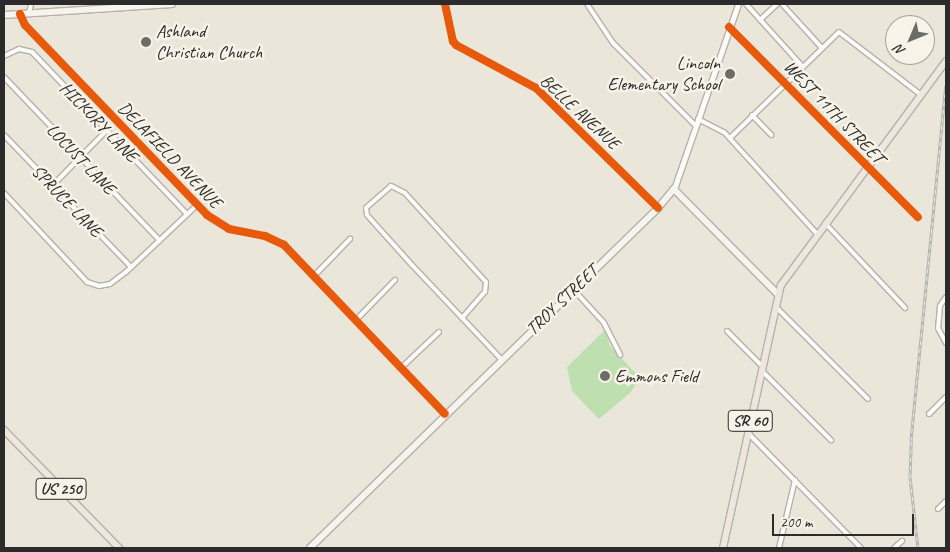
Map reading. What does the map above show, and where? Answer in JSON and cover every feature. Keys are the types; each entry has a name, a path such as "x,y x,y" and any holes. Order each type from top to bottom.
{"main road":[{"path":"4,15 172,4"},
{"name":"SR 60","path":"723,548 775,306 784,279 946,61"},
{"path":"674,189 778,294"},
{"name":"TROY STREET","path":"310,548 501,359 658,208 674,189"},
{"name":"US 250","path":"4,430 119,548"}],"street":[{"path":"29,13 31,4"},
{"name":"BELLE AVENUE","path":"445,4 456,45 536,88 658,208"},
{"path":"587,4 613,43 696,126"},
{"name":"TROY STREET","path":"674,189 738,4"},
{"path":"746,4 802,66"},
{"path":"760,20 777,4"},
{"path":"782,4 821,47"},
{"name":"DELAFIELD AVENUE","path":"20,14 25,25 197,205 221,226 276,240 314,276 446,414"},
{"name":"WEST 11TH STREET","path":"729,27 866,168 918,217"},
{"path":"730,138 837,33 842,33 921,95"},
{"name":"HICKORY LANE","path":"4,56 18,49 32,52 187,214"},
{"name":"LOCUST LANE","path":"4,77 160,241"},
{"path":"752,115 772,135"},
{"path":"698,119 718,127 730,138 817,234"},
{"path":"52,186 81,159 107,130"},
{"name":"SPRUCE LANE","path":"4,135 131,267"},
{"path":"462,318 485,292 486,282 405,193 391,186 366,208 365,213 462,318 501,359"},
{"path":"4,193 92,285 107,285 131,267 197,205"},
{"path":"825,223 905,308"},
{"path":"314,276 350,239"},
{"path":"356,320 395,280"},
{"path":"573,289 604,323 620,355"},
{"path":"946,297 940,306 938,328 946,343"},
{"path":"775,306 868,400"},
{"path":"727,331 831,440"},
{"path":"402,367 439,332"},
{"path":"929,414 946,397"},
{"path":"748,433 861,548"},
{"path":"779,548 796,480"},
{"path":"938,509 946,501"},
{"path":"894,548 902,541"}],"green space":[{"name":"Emmons Field","path":"605,330 610,346 640,378 631,392 599,419 572,391 567,367"}],"railway":[{"path":"918,548 910,477 911,440 946,86"}],"cycle path":[{"path":"445,4 453,41 456,45 536,88 658,208"},
{"path":"20,14 25,25 207,215 229,229 265,236 284,245 445,414"},
{"path":"729,27 918,217"}],"place":[{"name":"Ashland Christian Church","path":"146,42"},
{"name":"Lincoln Elementary School","path":"730,74"},
{"name":"Emmons Field","path":"605,376"}]}
